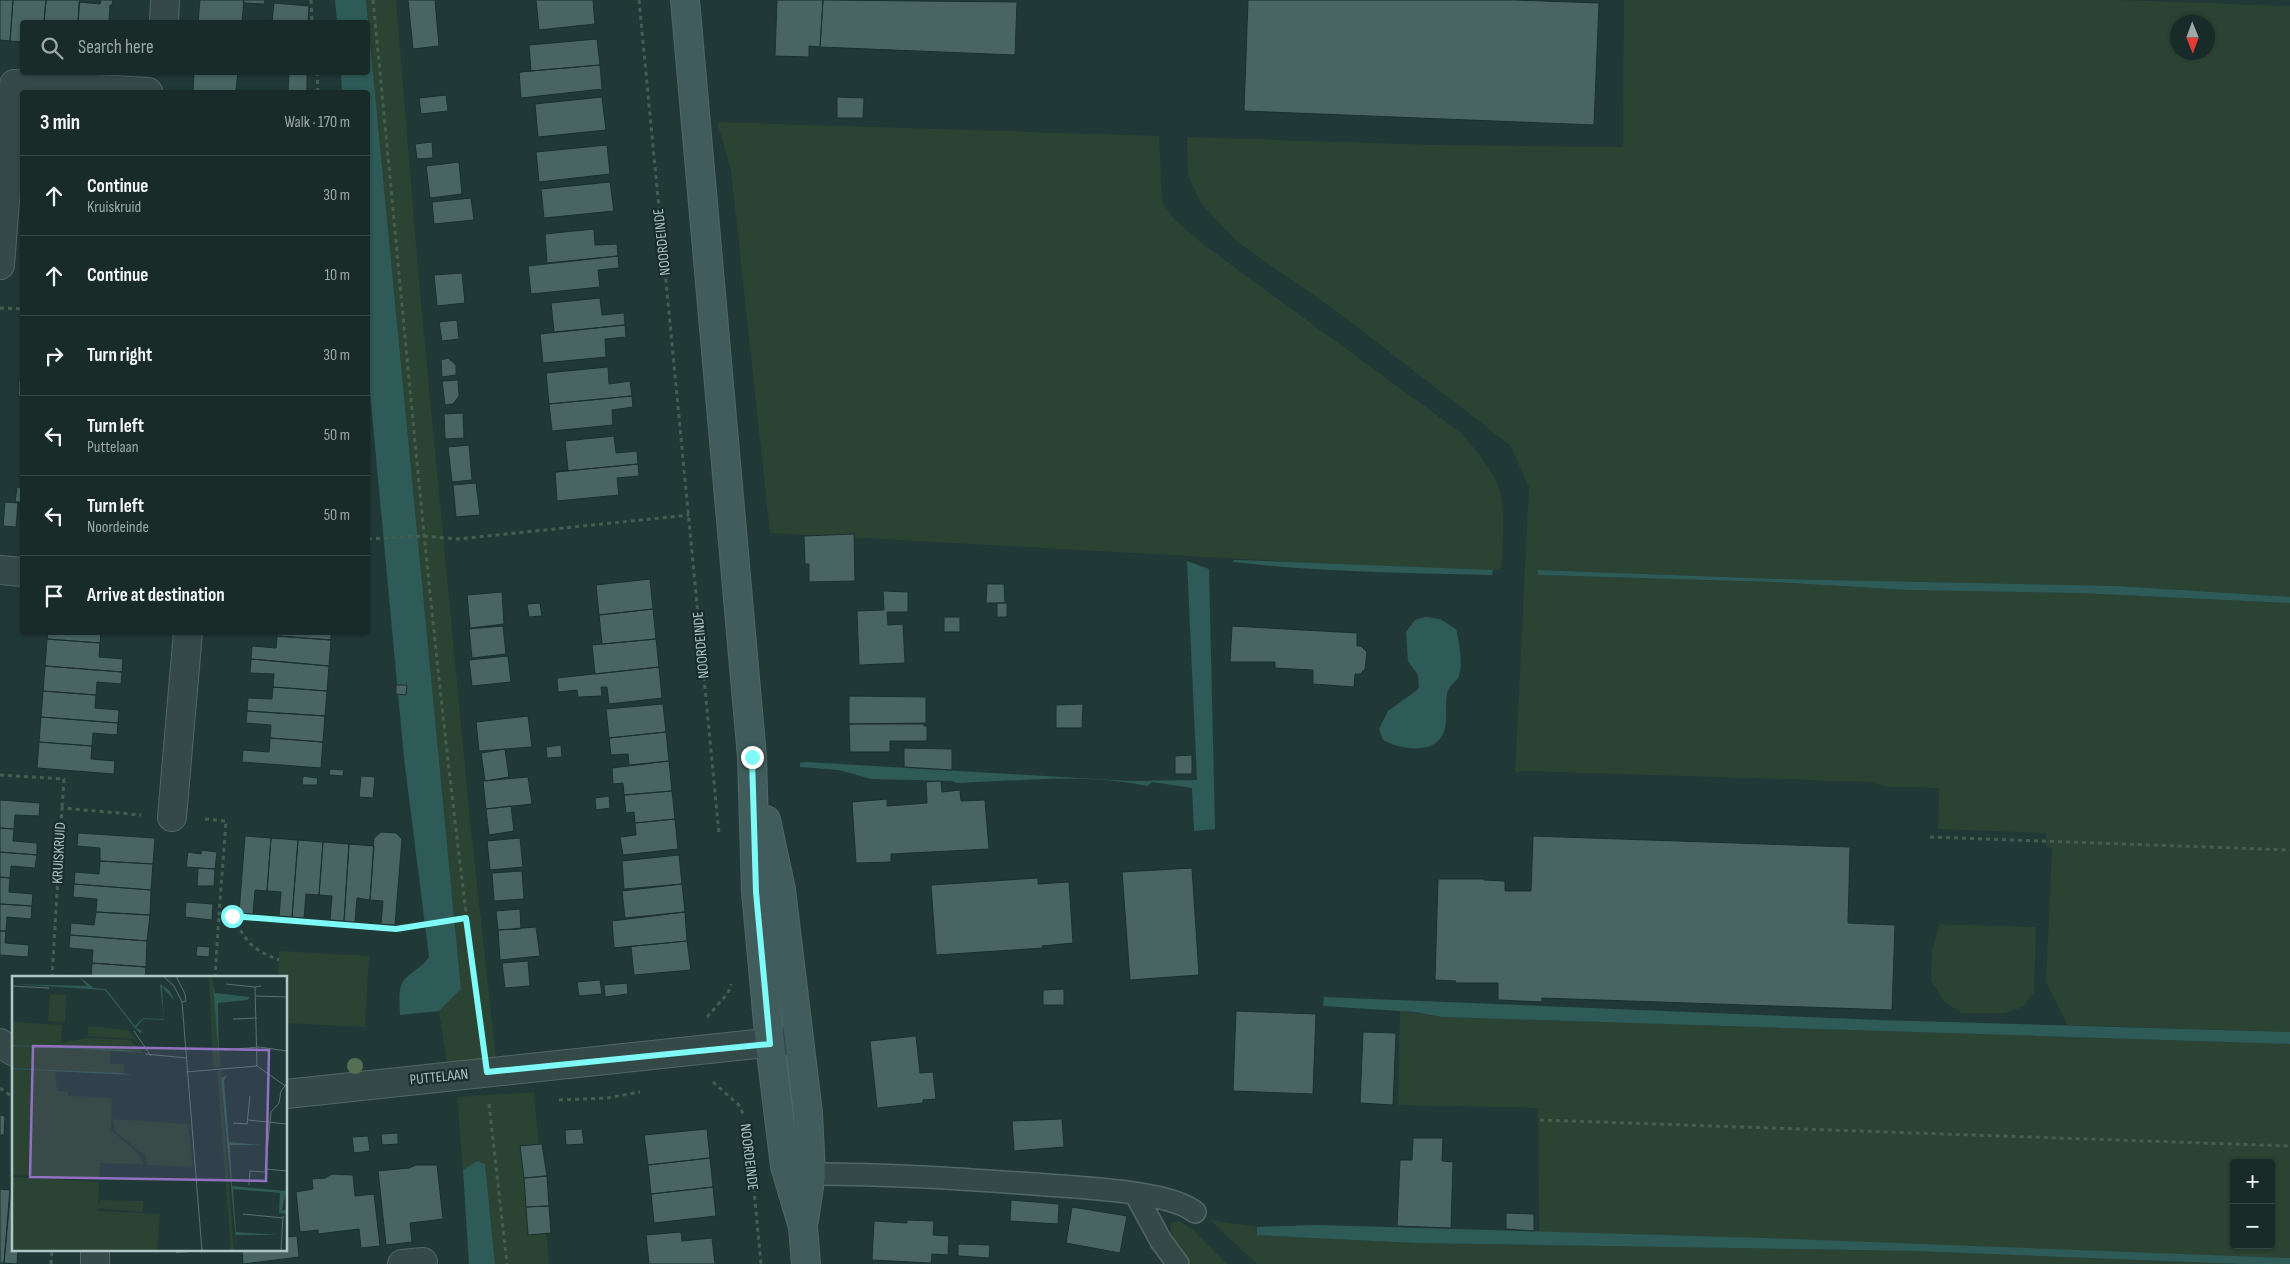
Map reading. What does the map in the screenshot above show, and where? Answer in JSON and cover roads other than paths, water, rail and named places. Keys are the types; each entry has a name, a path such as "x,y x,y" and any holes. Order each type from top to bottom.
{"main road":[{"path":"685,0 752,757 756,892 770,1044 799,1174 806,1264"},
{"path":"752,757 781,890 801,1040 808,1113 799,1174"}],"street":[{"path":"164,20 165,0"},
{"path":"159,90 160,75"},
{"path":"0,265 6,110 14,84 114,90"},
{"path":"0,570 20,572"},
{"path":"172,817 188,635"},
{"name":"PUTTELAAN","path":"288,1094 801,1040"},
{"path":"0,1043 12,1051"}],"lane":[{"path":"799,1174 952,1178 1104,1189 1186,1205 1195,1212"},
{"path":"1136,1195 1160,1241 1178,1264"}],"water":[{"path":"335,0 366,0 368,20 337,20"},
{"path":"370,42 461,989 439,1011 400,1015 402,982 424,964 429,957 404,758 370,392 370,90 342,90 341,75 370,75"},
{"path":"1234,560 1493,570 1492,575 1362,572 1233,562"},
{"path":"1187,561 1209,569 1215,829 1194,831 1192,788 1152,782 1147,786 1124,782 1077,779 957,783 953,781 871,779 839,770 800,767 800,763 806,762 1129,781 1197,780"},
{"path":"1538,570 1782,579 2117,586 2290,597 2290,603 2079,593 1908,590 1773,582 1538,575"},
{"path":"1426,617 1440,619 1456,629 1460,647 1461,667 1458,678 1448,690 1446,723 1441,737 1428,747 1409,748 1383,740 1379,729 1388,711 1419,687 1418,675 1408,661 1406,632 1415,620"},
{"path":"1324,997 1880,1020 2290,1032 2290,1044 1442,1017 1414,1012 1323,1006"},
{"path":"477,1161 485,1164 495,1264 469,1264 463,1170"},
{"path":"1316,1225 1765,1238 2290,1258 2290,1264 2240,1264 1914,1251 1414,1243 1257,1235 1257,1227"}]}
